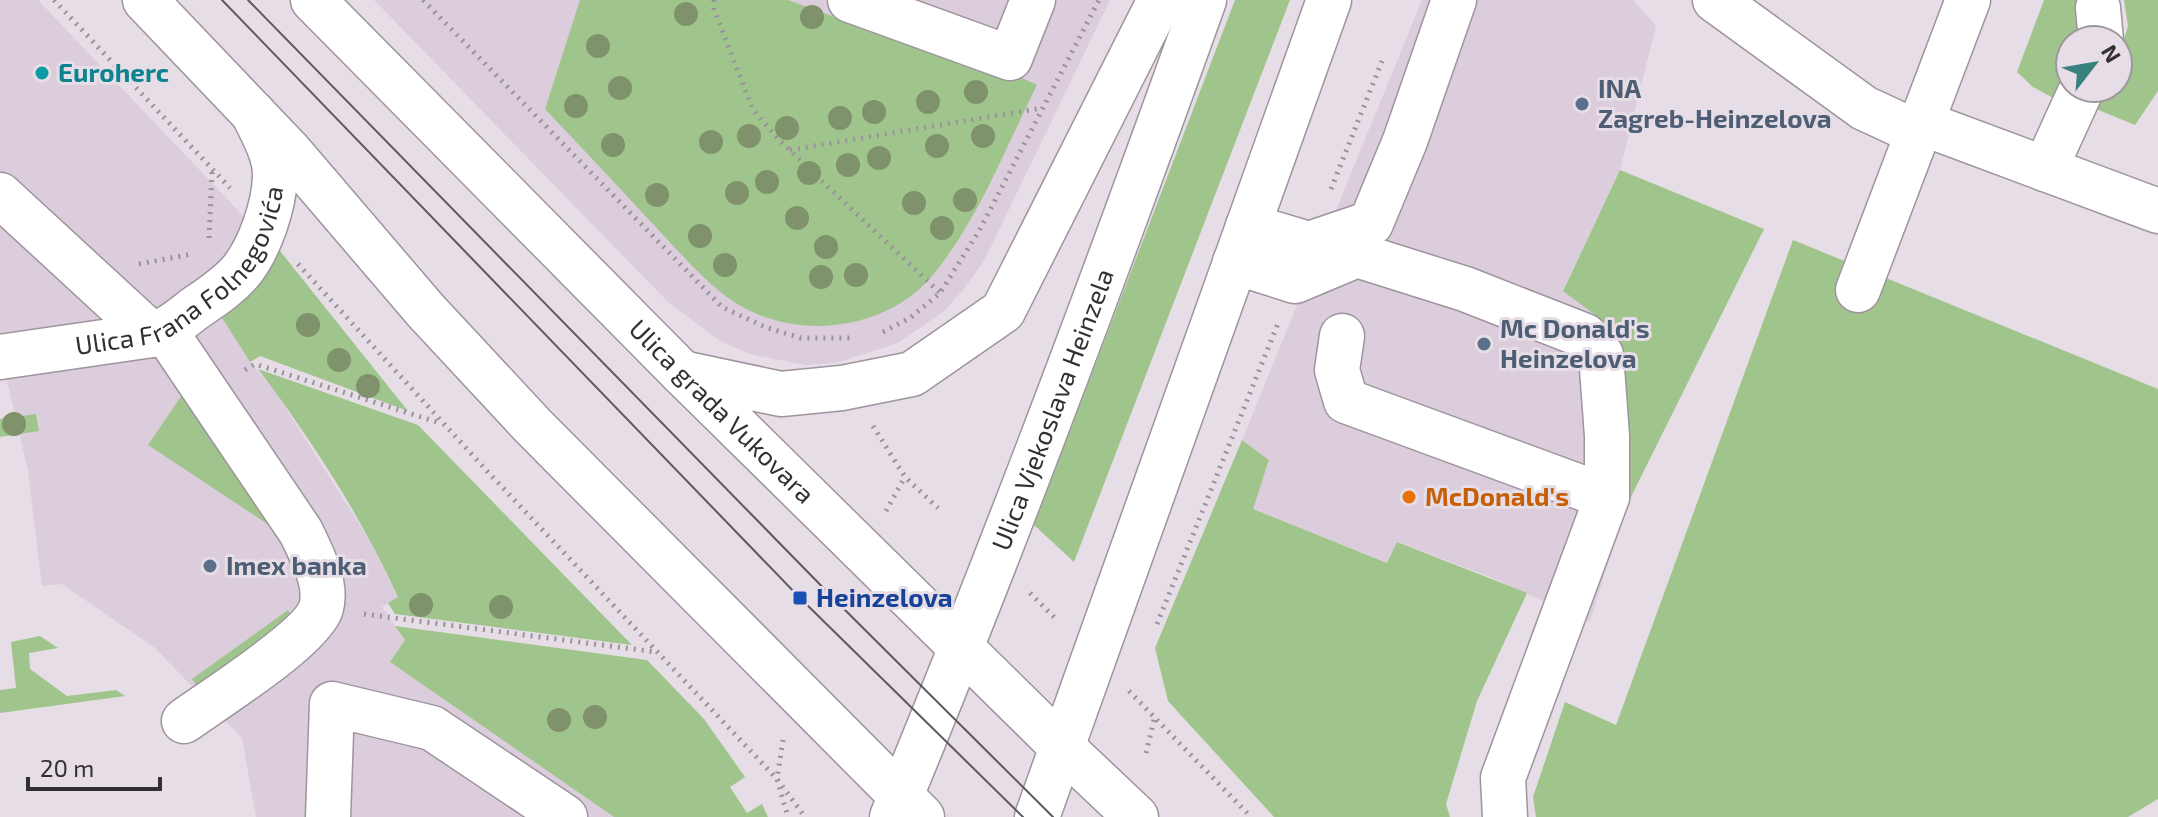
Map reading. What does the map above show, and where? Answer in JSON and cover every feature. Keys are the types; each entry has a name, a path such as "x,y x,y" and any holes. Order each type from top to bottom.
{"main road":[{"path":"145,0 290,152 426,311 533,426 905,810"},
{"name":"Ulica grada Vukovara","path":"313,0 682,373 1136,817"},
{"path":"850,0 918,12 1010,58 1033,0"},
{"path":"682,373 781,394 842,388 912,374 1003,311 1160,0"},
{"name":"Ulica Vjekoslava Heinzela","path":"905,810 960,648 1151,148 1204,0"},
{"path":"1037,817 1329,0"},
{"path":"1242,244 1309,244 1371,223 1405,141 1454,0"},
{"path":"1715,0 1864,108 2158,211"},
{"path":"1858,290 1968,0"},
{"path":"2045,169 2075,104"},
{"name":"Ulica Frana Folnegovića","path":"0,357 158,333 220,290 241,270 253,252 271,200 276,174 270,148 253,113"},
{"path":"0,195 86,274 158,333 208,395 301,532 318,572 322,607 307,630 184,721"},
{"path":"1242,244 1295,281 1357,255 1465,289 1585,336 1601,355 1607,436 1607,497 1503,778 1505,817"},
{"path":"1342,336 1337,370 1346,401 1607,497"},
{"path":"328,817 332,704 432,728 565,817"}],"path":[{"path":"54,0 153,106"},
{"path":"423,0 722,307 765,327 801,338 855,338"},
{"path":"714,0 714,9 753,110 790,150 940,293"},
{"path":"878,334 910,318 940,293 979,231 1099,0"},
{"path":"1309,244 1383,58"},
{"path":"790,150 1043,108"},
{"path":"208,251 212,171"},
{"path":"86,274 193,254"},
{"path":"303,269 443,424 777,779 805,817"},
{"path":"1153,633 1282,313"},
{"path":"208,395 255,364 443,424"},
{"path":"866,415 905,477 938,508"},
{"path":"879,524 905,477"},
{"path":"1029,592 1055,618"},
{"path":"322,607 657,652"},
{"path":"1136,677 1130,692 1251,817"},
{"path":"1146,753 1155,715"},
{"path":"783,740 777,779 788,817"}],"shaded area":[{"path":"0,0 38,0 250,223 222,262 195,284 222,318 250,362 274,390 369,539 398,597 382,607 405,640 391,662 614,817 256,817 242,738 155,648 62,584 42,586 28,471 0,351"},
{"path":"374,0 1110,0 984,261 963,290 943,312 898,343 836,363 805,365 749,354 717,339 668,302"},
{"path":"1422,0 1633,0 1656,26 1620,170 1563,290 1614,329 1624,511 1590,622 1490,577 1398,542 1388,563 1253,509 1269,460 1242,440"}],"green space":[{"path":"580,0 788,0 983,71 995,65 1037,85 990,184 963,232 932,276 912,295 888,310 861,320 834,325 777,321 727,297 706,279 545,109"},
{"path":"1235,0 1290,0 1074,562 1034,525"},
{"path":"2044,0 2115,0 2095,24 2054,24 2054,98 2033,87 2017,72"},
{"path":"2124,0 2158,0 2158,91 2135,125 2096,109 2099,104 2134,104 2134,24 2128,24"},
{"path":"1620,170 1764,229 1624,511 1614,329 1563,291"},
{"path":"1793,240 2158,389 2158,799 2128,817 1536,817 1533,797 1565,702 1616,725"},
{"path":"276,246 408,411 260,356 250,362 222,318"},
{"path":"258,369 418,425 632,645 395,614 388,603 398,597 368,537 316,451"},
{"path":"184,392 272,527 148,445"},
{"path":"36,414 39,431 0,437 0,419"},
{"path":"1242,440 1269,460 1253,509 1387,563 1397,542 1527,593 1477,701 1446,804 1450,817 1274,817 1168,701 1155,648"},
{"path":"288,610 293,619 197,686 192,679"},
{"path":"395,626 647,660 704,719 745,777 730,787 747,813 762,804 768,817 614,817 390,662 405,640"},
{"path":"40,636 58,648 29,653 30,669 67,696 116,690 125,696 0,713 0,690 16,688 11,642"}],"tram line":[{"path":"222,0 800,598 1023,817"},
{"path":"248,0 842,607 1053,817"}],"place":[{"name":"Euroherc","path":"42,73"},
{"name":"INA Zagreb-Heinzelova","path":"1582,104"},
{"name":"Mc Donald's Heinzelova","path":"1484,344"},
{"name":"McDonald's","path":"1409,497"},
{"name":"Imex banka","path":"210,566"},
{"name":"Heinzelova","path":"800,598"}]}
